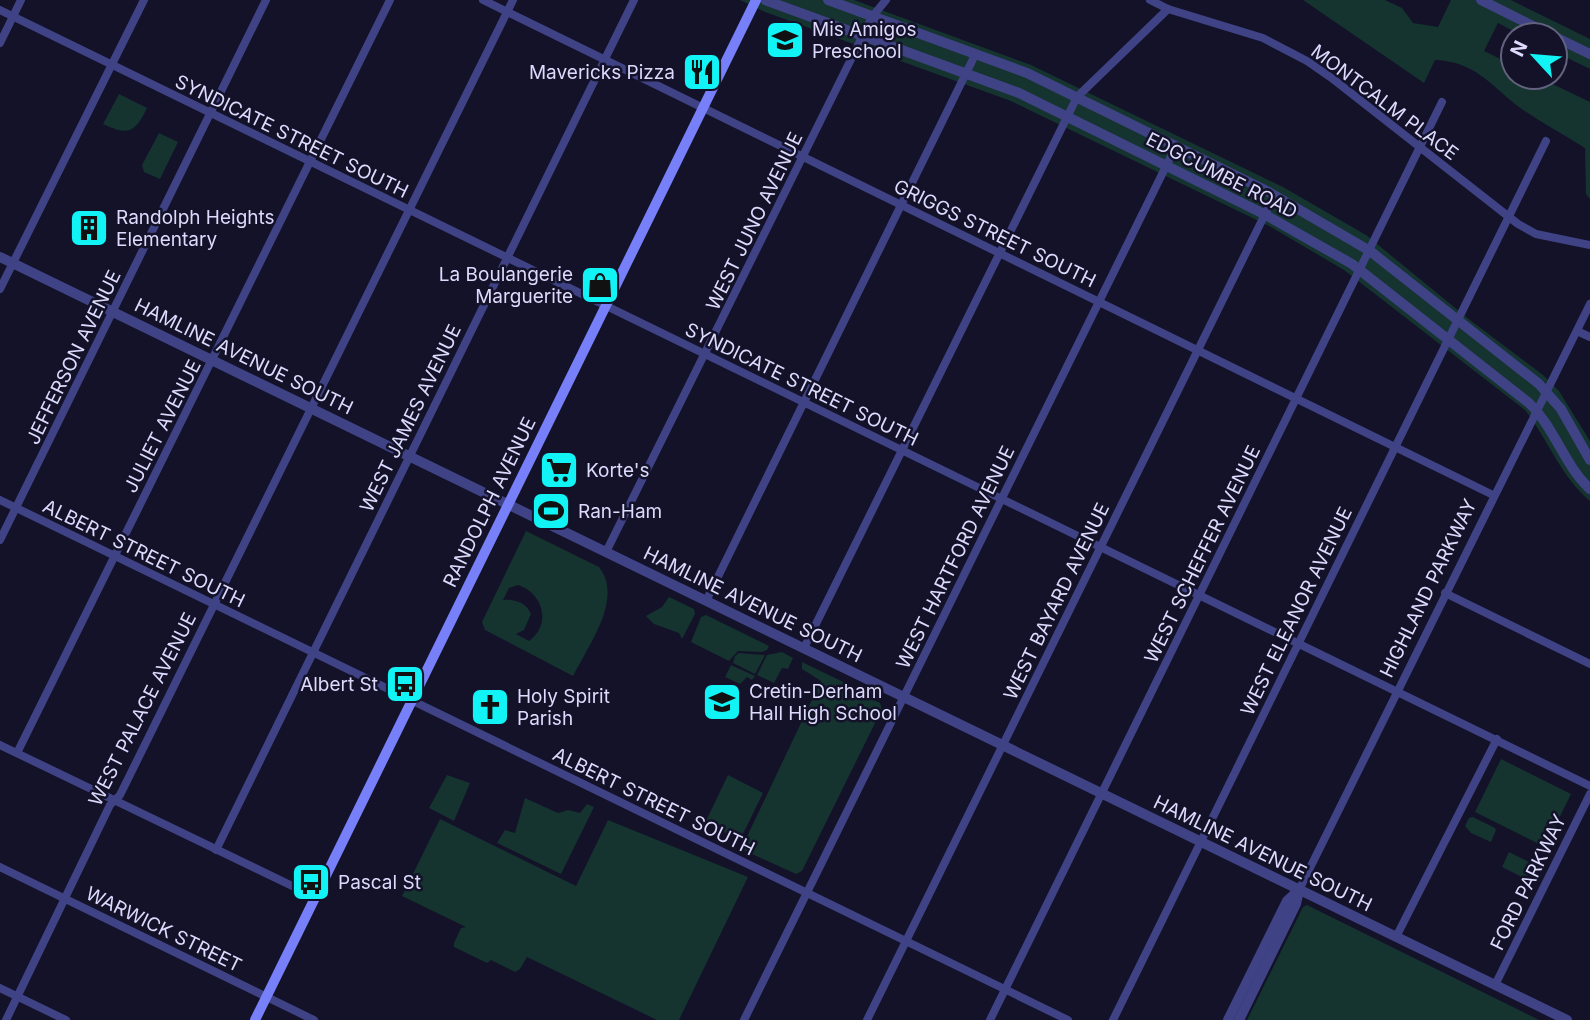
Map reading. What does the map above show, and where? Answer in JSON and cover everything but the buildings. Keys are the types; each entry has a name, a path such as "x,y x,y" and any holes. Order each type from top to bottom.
{"main road":[{"name":"RANDOLPH AVENUE","path":"255,1020 756,0"}],"street":[{"path":"0,43 21,0"},
{"path":"0,289 144,0"},
{"name":"JEFFERSON AVENUE","path":"0,540 267,0"},
{"name":"JULIET AVENUE","path":"17,753 390,0"},
{"name":"GRIGGS STREET SOUTH","path":"483,0 1493,495"},
{"name":"WEST PALACE AVENUE","path":"6,1020 513,0"},
{"name":"WEST JAMES AVENUE","path":"216,849 634,0"},
{"name":"EDGCUMBE ROAD","path":"765,0 1018,93 1264,214 1360,270 1536,410 1575,474 1590,489"},
{"name":"EDGCUMBE ROAD","path":"828,0 1027,73 1274,196 1370,251 1545,391 1561,409 1590,460"},
{"path":"872,17 886,0"},
{"name":"MONTCALM PLACE","path":"1150,0 1168,9 1238,29 1297,55 1333,79 1508,217 1536,234 1590,245"},
{"path":"1481,0 1525,21"},
{"path":"804,648 1077,97 1168,9"},
{"name":"SYNDICATE STREET SOUTH","path":"0,10 1590,786"},
{"name":"WEST JUNO AVENUE","path":"606,552 872,17"},
{"path":"1569,44 1590,54"},
{"path":"706,601 975,55"},
{"name":"WEST SCHEFFER AVENUE","path":"990,1020 1442,102"},
{"name":"WEST ELEANOR AVENUE","path":"1112,1020 1546,142"},
{"name":"WEST HARTFORD AVENUE","path":"744,1020 1176,146"},
{"name":"WEST BAYARD AVENUE","path":"867,1020 1274,196"},
{"name":"HAMLINE AVENUE SOUTH","path":"0,257 1567,1020"},
{"name":"HIGHLAND PARKWAY","path":"1239,1020 1396,692 1590,304"},
{"path":"1577,331 1589,336"},
{"name":"ALBERT STREET SOUTH","path":"0,500 1068,1020"},
{"path":"1446,593 1590,664"},
{"path":"1396,937 1497,739"},
{"path":"0,744 315,897"},
{"name":"FORD PARKWAY","path":"1495,985 1590,794"},
{"name":"WARWICK STREET","path":"0,867 314,1020"},
{"name":"HIGHLAND PARKWAY","path":"1228,1020 1287,901 1299,890"},
{"path":"0,988 66,1020"}],"green space":[{"path":"740,0 854,0 1031,65 1283,187 1366,235 1470,320 1543,375 1559,391 1590,441 1590,501 1562,469 1525,410 1344,270 1269,226 1011,101 765,12"},
{"path":"1303,0 1385,0 1402,8 1413,23 1438,27 1451,0 1511,0 1554,21 1499,21 1484,51 1499,58 1499,91 1472,70 1435,60 1424,83"},
{"path":"1569,29 1590,39 1590,69 1569,59"},
{"path":"1499,91 1567,91 1590,102 1590,199 1586,194 1585,148 1519,107"},
{"path":"119,94 147,108 139,123 130,130 119,130 103,124"},
{"path":"159,133 178,142 160,179 144,172 142,165"},
{"path":"526,531 599,567 606,579 608,593 601,622 573,676 485,630 482,622","holes":["518,585 534,595 542,610 540,626 529,641 516,634 524,630 531,614 529,610 519,602 503,600 509,588"]},
{"path":"669,597 694,609 695,614 682,639 679,633 654,624 646,616 662,607"},
{"path":"706,615 769,646 767,650 738,651 729,661 691,642 701,617"},
{"path":"782,652 793,658 788,669 782,668 774,683 757,675 767,655"},
{"path":"739,653 765,655 755,674 733,663"},
{"path":"802,662 864,692 863,695 880,703 882,709 802,871 796,874 741,849 821,681 802,669"},
{"path":"731,665 755,676 752,680 747,677 740,684 725,677"},
{"path":"1501,759 1571,794 1545,847 1475,812"},
{"path":"447,775 470,783 454,821 429,808"},
{"path":"728,775 763,793 740,840 705,823"},
{"path":"525,798 558,813 568,810 580,813 587,804 594,807 561,874 497,843 505,830 515,833"},
{"path":"1473,817 1495,828 1491,842 1471,833 1465,826 1469,818"},
{"path":"440,819 576,886 608,820 748,877 679,1020 657,1020 527,957 515,972 491,960 487,963 454,947 461,928 466,927 402,896"},
{"path":"1509,852 1533,864 1526,879 1502,867"},
{"path":"1307,905 1539,1020 1247,1020 1303,907"}],"place":[{"name":"Mis Amigos Preschool","path":"785,40"},
{"name":"Mavericks Pizza","path":"702,72"},
{"name":"Randolph Heights Elementary","path":"89,228"},
{"name":"La Boulangerie Marguerite","path":"600,285"},
{"name":"Korte's","path":"559,470"},
{"name":"Ran-Ham","path":"551,511"},
{"name":"Albert St","path":"405,684"},
{"name":"Cretin-Derham Hall High School","path":"722,702"},
{"name":"Holy Spirit Parish","path":"490,707"},
{"name":"Pascal St","path":"311,882"}]}
